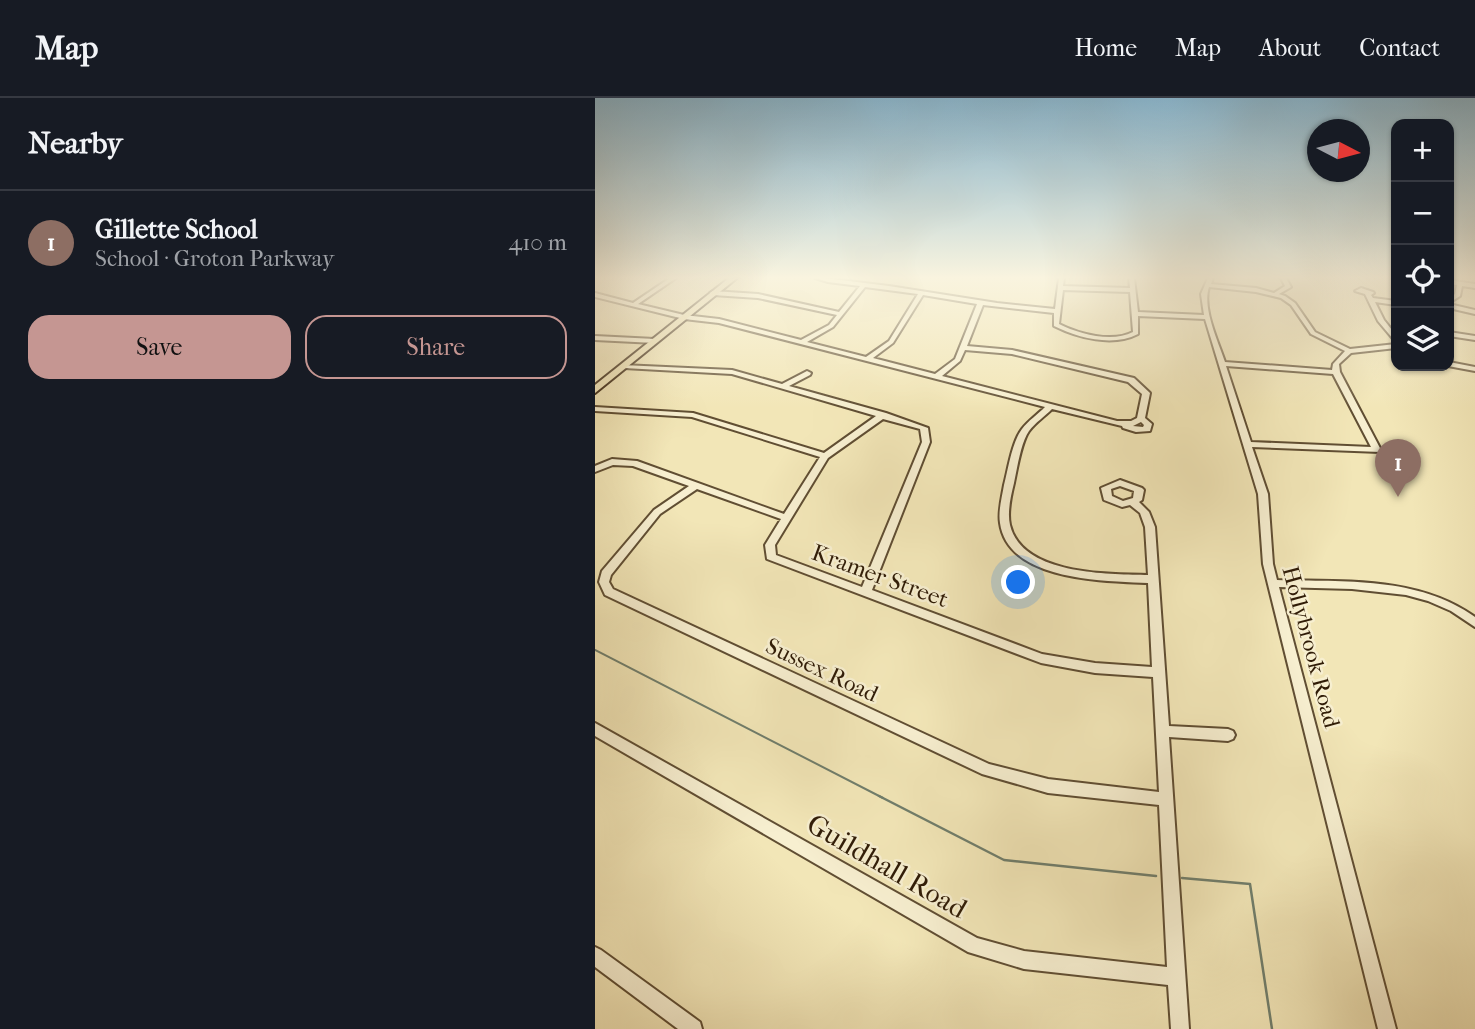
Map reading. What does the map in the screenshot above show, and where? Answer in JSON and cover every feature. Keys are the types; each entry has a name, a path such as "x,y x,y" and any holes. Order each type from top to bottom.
{"main road":[{"path":"595,390 679,321"}],"street":[{"path":"721,321 1123,424 1132,429 1144,430 1148,424 1141,419 1146,393 1131,380 1012,352 963,348"},
{"path":"800,343 827,329 834,321"},
{"path":"866,360 891,342 904,321"},
{"path":"936,377 954,364 973,321"},
{"path":"1055,321 1059,327 1119,339 1136,333 1135,321"},
{"name":"Hollybrook Road","path":"1207,321 1263,494 1265,548 1273,583 1387,1029"},
{"path":"1305,321 1313,333 1349,351 1391,347"},
{"path":"1454,335 1475,338"},
{"path":"595,338 655,341"},
{"path":"1249,444 1377,450 1336,372 1338,360 1349,351"},
{"path":"1221,364 1336,372"},
{"path":"1454,365 1475,369"},
{"path":"624,366 727,371 922,427 927,438 865,593"},
{"path":"783,387 807,373"},
{"path":"1051,406 1025,430 1020,440 1005,517 1010,537 1028,556 1063,571 1151,579"},
{"path":"595,409 693,415 825,456"},
{"name":"Kramer Street","path":"883,415 825,456 770,545 771,557 1041,658 1095,667 1157,672"},
{"path":"595,470 611,462 634,463 786,518"},
{"name":"Sussex Road","path":"696,485 667,504 648,521 606,573 604,582 609,592 987,770 1048,786 1165,799"},
{"path":"1133,502 1144,512 1150,527 1151,579 1180,1029"},
{"path":"1273,583 1416,593 1451,605 1475,624"},
{"name":"Guildhall Road","path":"595,729 974,946 1024,960 1177,977"},
{"path":"1161,731 1228,735"},
{"path":"595,956 692,1029"}],"waterway":[{"path":"595,650 883,798"},
{"path":"879,796 1004,860 1156,876"},
{"path":"1182,878 1250,884 1272,1029"}],"place":[{"name":"Gillette School","path":"1398,497"}]}
